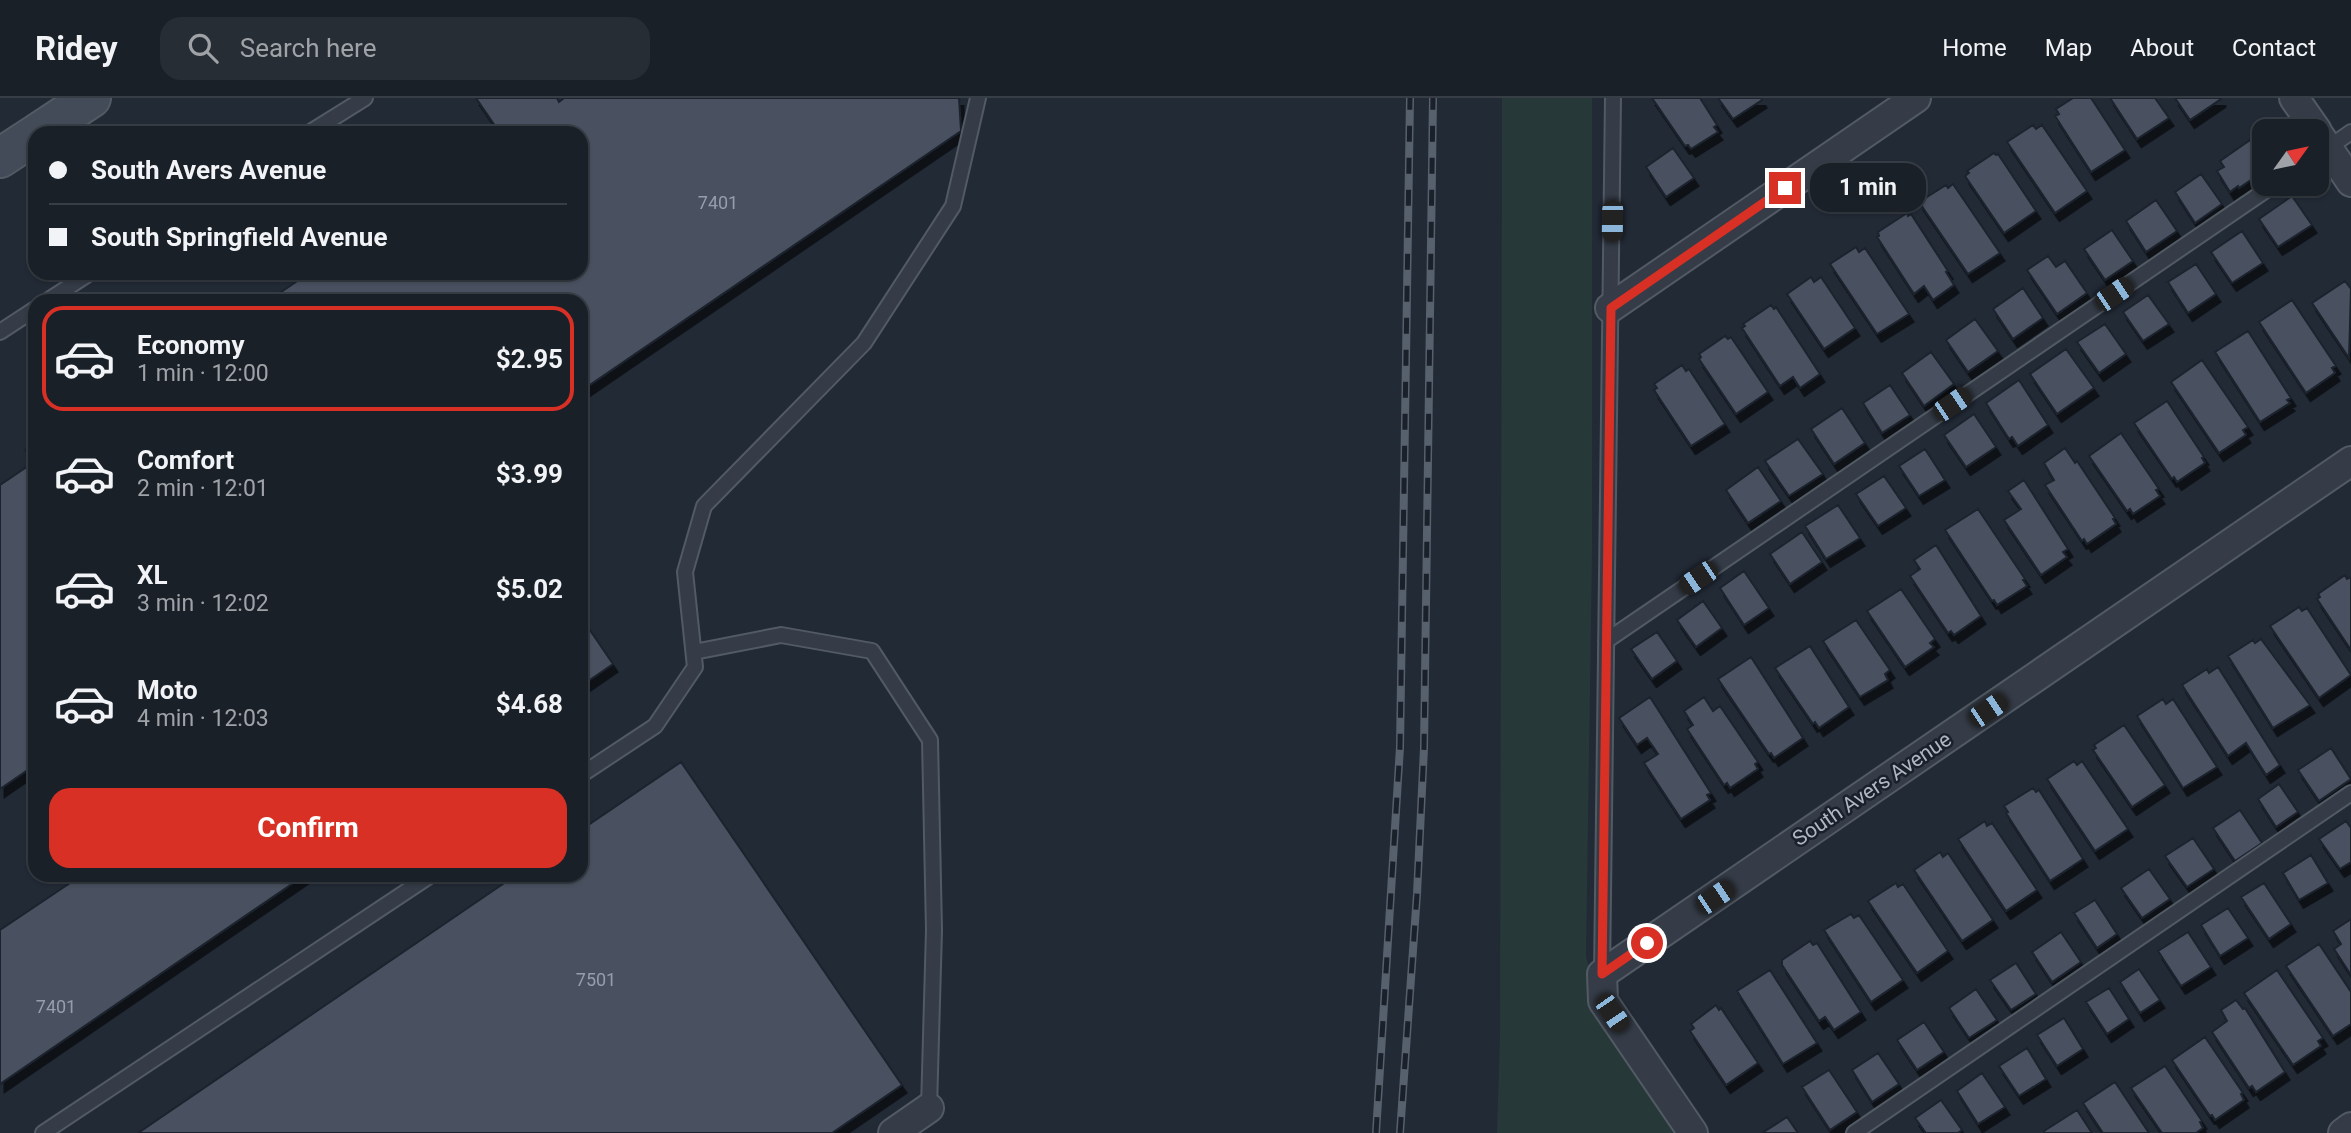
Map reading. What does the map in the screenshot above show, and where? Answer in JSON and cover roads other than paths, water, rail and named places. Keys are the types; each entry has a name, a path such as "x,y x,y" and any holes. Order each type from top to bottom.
{"main road":[{"path":"48,126 91,98"},
{"path":"0,158 28,139"}],"street":[{"path":"1611,308 1916,98"},
{"path":"2294,98 2306,119"},
{"path":"2329,154 2351,182"},
{"name":"South Avers Avenue","path":"1602,974 2351,461"},
{"path":"1602,974 1603,1001 1693,1133"},
{"path":"893,1133 929,1108"},
{"path":"2343,1133 2351,1128"}],"lane":[{"path":"321,126 365,98"},
{"path":"588,770 654,726 695,667 685,572 704,506 864,343 953,206 978,98"},
{"path":"1602,974 1613,98"},
{"path":"2329,139 2351,132"},
{"path":"1606,641 2258,196"},
{"path":"58,294 79,280"},
{"path":"0,332 28,314"},
{"path":"694,652 781,635 872,651 930,740 934,930 929,1108"},
{"path":"1854,1133 2351,793"},
{"path":"43,1133 420,882"}],"railway":[{"path":"1376,1133 1400,747 1410,98"},
{"path":"1400,1133 1424,748 1433,98"}]}
